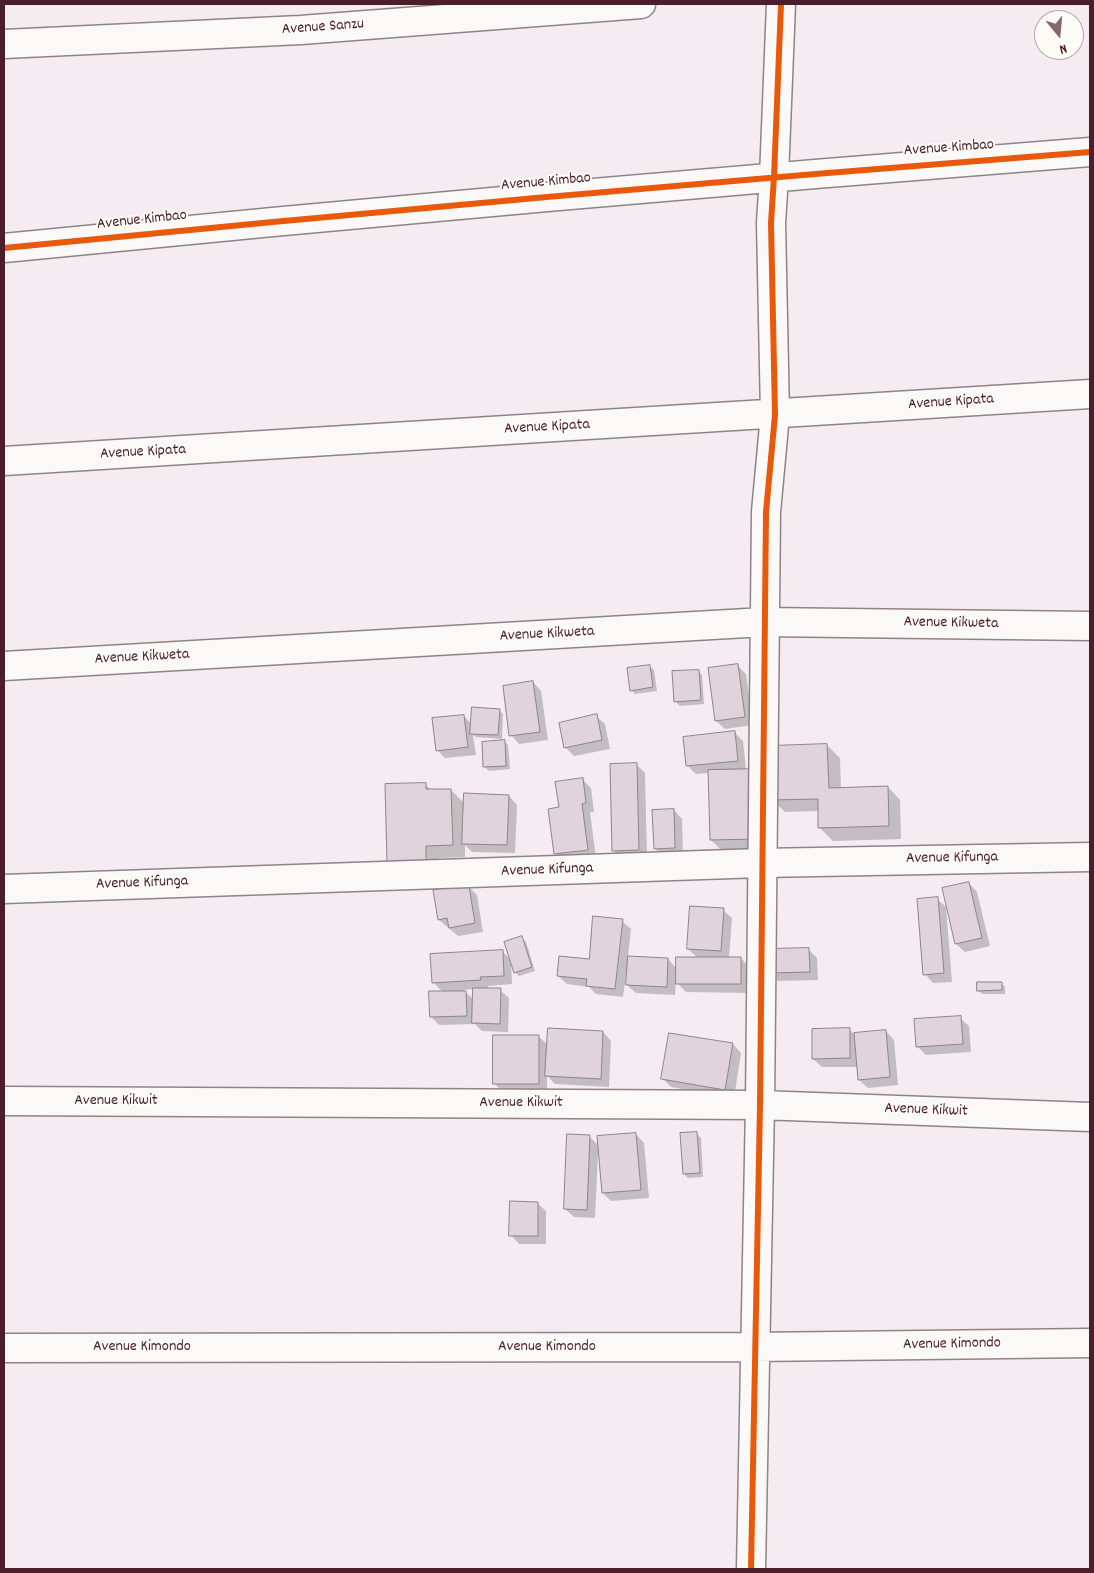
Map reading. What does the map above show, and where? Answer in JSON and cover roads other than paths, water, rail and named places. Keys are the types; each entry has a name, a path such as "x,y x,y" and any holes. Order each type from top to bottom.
{"street":[{"name":"Avenue Sanzu","path":"4,44 301,30 641,4"},
{"path":"751,1569 760,1105 766,512 775,414 771,223 782,4"},
{"name":"Avenue Kimbao","path":"4,248 301,219 774,177 1090,152"},
{"name":"Avenue Kipata","path":"4,461 1090,394"},
{"name":"Avenue Kikweta","path":"4,666 764,622 1090,626"},
{"name":"Avenue Kifunga","path":"4,888 761,863 1090,856"},
{"name":"Avenue Kikwit","path":"4,1102 760,1105 1090,1117"},
{"name":"Avenue Kimondo","path":"4,1348 754,1347 1090,1343"}]}
